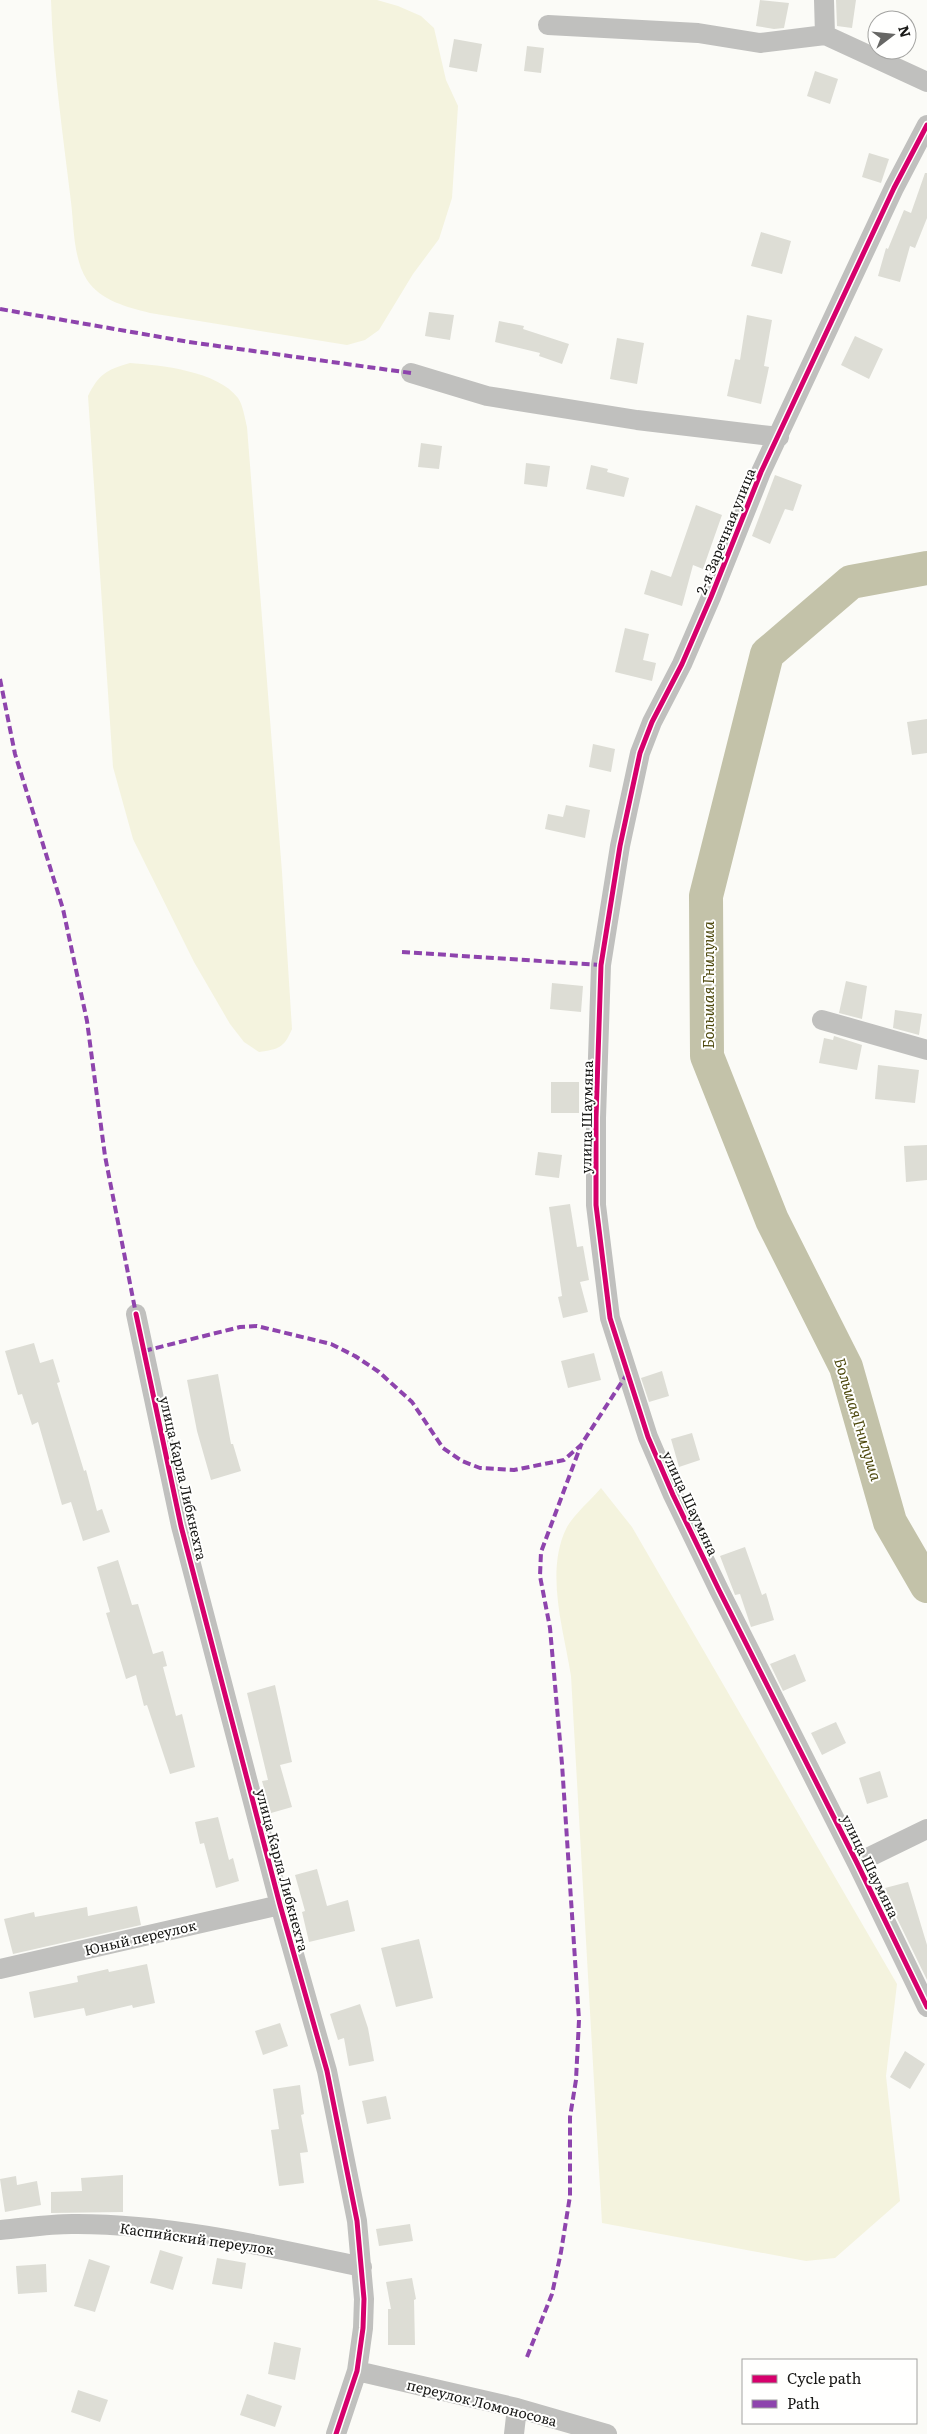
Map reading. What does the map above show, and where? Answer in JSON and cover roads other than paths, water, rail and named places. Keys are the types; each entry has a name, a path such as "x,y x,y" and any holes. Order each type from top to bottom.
{"street":[{"path":"824,0 825,35"},
{"path":"548,25 698,33 760,43 825,35 927,82"},
{"name":"2-я Заречная улица","path":"601,965 620,846 640,753 652,722 682,664 761,472 894,188 927,125"},
{"path":"411,373 487,396 637,420 778,438"},
{"name":"улица Шаумяна","path":"601,965 596,1118 596,1205 610,1318 648,1437 673,1495 857,1862 927,2007"},
{"path":"822,1020 927,1050"},
{"name":"улица Карла Либкнехта","path":"136,1314 181,1526 280,1905 327,2071 357,2221 364,2299 363,2328 357,2371 336,2434"},
{"path":"857,1862 927,1830"},
{"name":"Юный переулок","path":"0,1969 280,1905"},
{"name":"Каспийский переулок","path":"0,2230 72,2224 153,2229 250,2243 362,2267"},
{"name":"переулок Ломоносова","path":"357,2371 517,2408 607,2434"},
{"path":"514,2434 517,2408"}],"waterway":[{"name":"Большая Гнилуша","path":"927,568 851,582 767,654 706,896 707,1056 772,1220 846,1367 890,1522 927,1586"}]}
